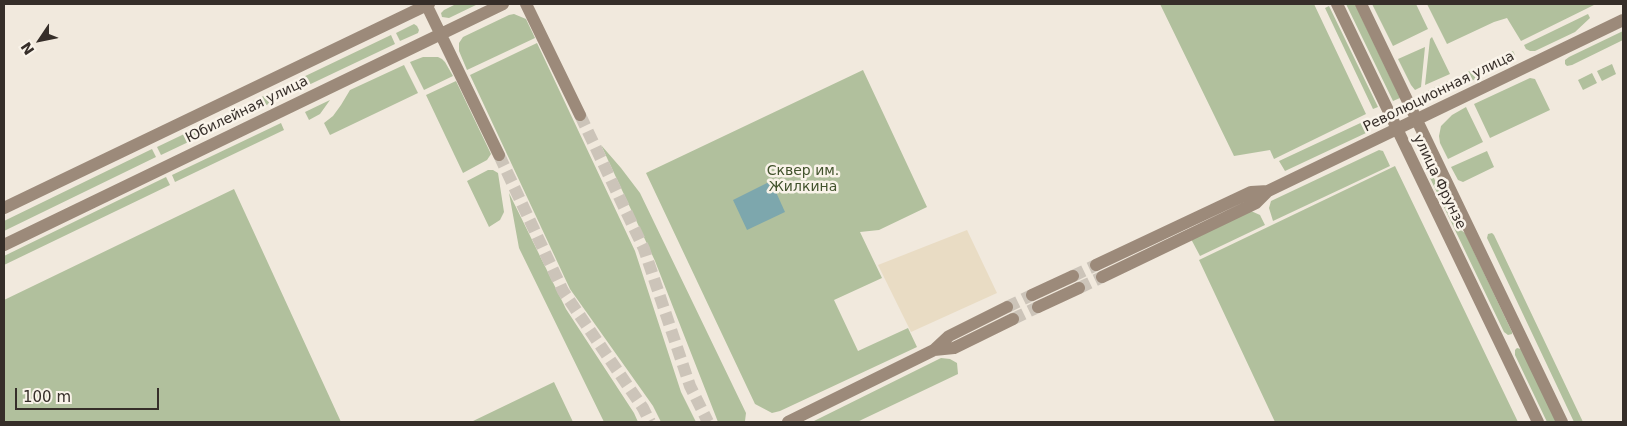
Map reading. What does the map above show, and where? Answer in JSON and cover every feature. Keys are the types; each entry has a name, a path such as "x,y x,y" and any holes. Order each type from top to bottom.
{"main road":[{"name":"Юбилейная улица","path":"4,208 427,4"},
{"path":"427,4 499,155"},
{"name":"Юбилейная улица","path":"4,244 503,4"},
{"path":"526,4 580,115"},
{"name":"улица Фрунзе","path":"1337,4 1538,422"},
{"name":"улица Фрунзе","path":"1361,4 1562,422"},
{"name":"Революционная улица","path":"1102,277 1256,203 1268,191 1623,20"},
{"name":"Революционная улица","path":"1096,265 1252,192 1268,191"},
{"path":"1032,295 1073,276"},
{"path":"1038,307 1078,288"},
{"path":"788,422 934,350 954,348 1010,313"},
{"path":"1502,347 1521,338"}],"green space":[{"path":"456,4 478,4 449,18 442,17 441,13 444,10"},
{"path":"1160,4 1314,4 1366,114 1274,159 1270,150 1234,156"},
{"path":"1346,4 1355,4 1400,98 1393,101"},
{"path":"1372,4 1416,4 1428,29 1393,46"},
{"path":"1427,4 1596,4 1521,41 1507,18 1447,44"},
{"path":"1329,6 1378,107 1373,109 1325,8"},
{"path":"514,14 526,19 535,38 467,70 459,51 459,43 463,37"},
{"path":"1588,14 1590,18 1575,32 1535,51 1526,49 1524,45"},
{"path":"414,24 419,30 418,33 400,41 396,33"},
{"path":"1623,31 1623,40 1572,65 1567,66 1565,64 1565,60 1569,57"},
{"path":"391,35 395,44 161,155 157,147"},
{"path":"1432,37 1450,74 1425,85 1430,39"},
{"path":"537,43 635,251 681,392 696,422 661,422 653,406 570,289 470,75"},
{"path":"1425,47 1421,87 1415,90 1398,59"},
{"path":"1513,51 1515,55 1511,62 1465,84 1461,75"},
{"path":"423,57 438,57 442,59 453,76 424,90 410,62"},
{"path":"1612,64 1616,74 1602,81 1597,71"},
{"path":"404,65 418,93 330,135 324,123 333,116 350,90"},
{"name":"Сквер им. Жилкина","path":"863,70 927,207 879,230 860,232 882,278 834,300 858,351 908,328 917,347 772,413 755,404 646,173"},
{"path":"1592,73 1597,83 1583,90 1578,80"},
{"path":"1530,78 1535,79 1550,110 1490,138 1474,104"},
{"path":"1452,79 1457,88 1441,96 1434,97 1421,94"},
{"path":"456,81 491,154 487,160 463,173 426,95"},
{"path":"330,100 320,114 309,120 305,112"},
{"path":"1466,107 1483,142 1448,159 1440,143 1441,126 1452,115"},
{"path":"1369,119 1372,125 1366,133 1285,171 1279,161"},
{"path":"281,123 284,130 175,182 172,175"},
{"path":"601,145 640,193 746,413 745,421 718,422 655,261"},
{"path":"152,149 156,157 4,231 4,221"},
{"path":"1379,150 1383,151 1390,166 1273,221 1269,208 1271,201"},
{"path":"1487,151 1494,167 1463,182 1458,180 1451,167"},
{"path":"1395,166 1518,422 1275,422 1199,260"},
{"path":"488,170 498,173 504,212 500,220 489,227 467,181"},
{"path":"1433,176 1458,228 1465,233 1512,334 1508,335 1504,332 1430,178"},
{"path":"166,177 170,185 4,265 4,256"},
{"path":"234,189 341,422 4,422 4,300"},
{"path":"509,193 566,309 638,422 604,422 519,248"},
{"path":"1251,211 1260,215 1265,225 1200,256 1191,239"},
{"path":"1492,233 1583,422 1574,422 1487,238 1488,234"},
{"path":"1517,348 1521,349 1557,422 1547,422 1515,355"},
{"path":"941,358 950,359 957,363 958,374 857,422 812,422"},
{"path":"554,382 573,422 471,422"}],"shaded area":[{"path":"967,230 997,293 911,332 878,265"}],"water":[{"path":"771,181 785,212 747,230 733,200"}],"tunnel":[{"path":"580,115 644,249 690,386 708,422"},
{"path":"499,155 563,291 643,408 650,422"},
{"path":"1073,276 1096,265"},
{"path":"1079,288 1102,277"},
{"path":"1007,307 1032,295"},
{"path":"1013,319 1038,307"}]}
